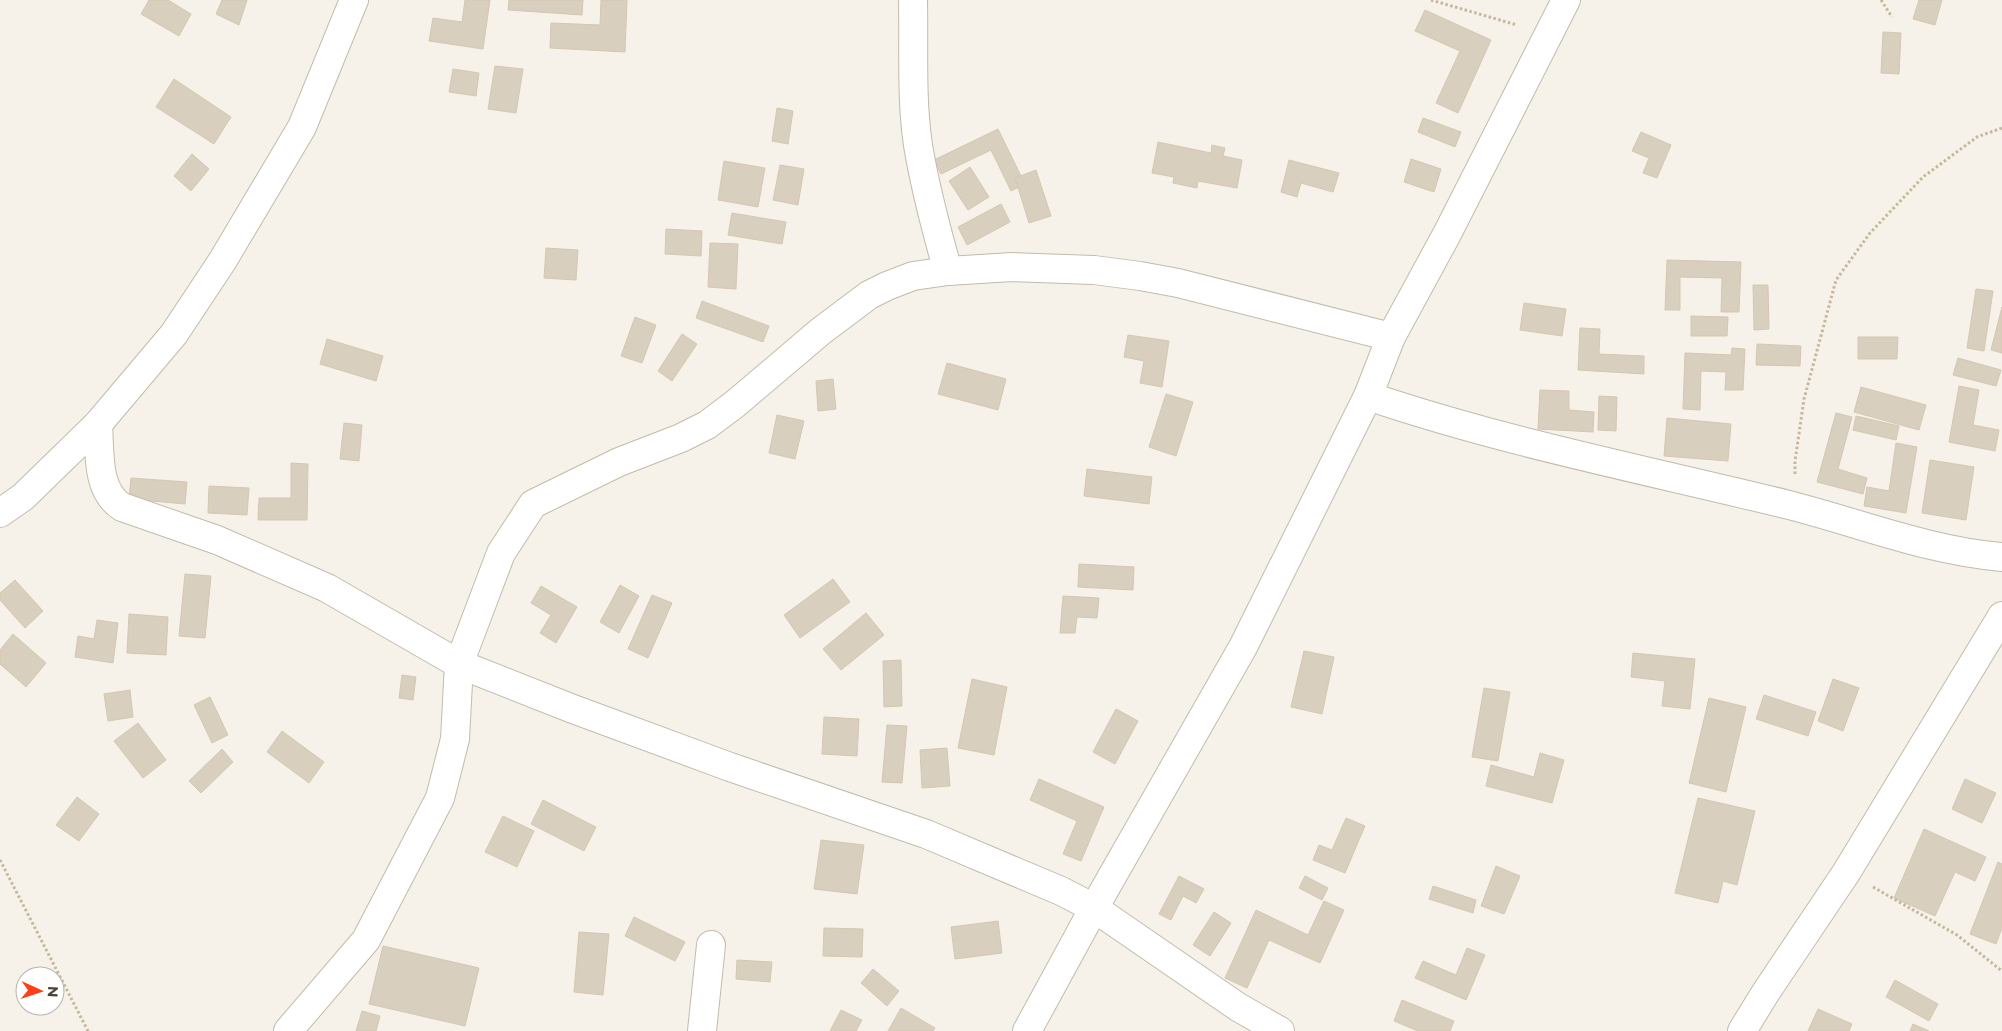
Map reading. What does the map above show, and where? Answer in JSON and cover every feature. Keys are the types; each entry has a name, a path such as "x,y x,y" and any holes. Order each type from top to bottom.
{"street":[{"path":"0,513 23,497 98,424 174,334 223,260 302,126 354,0"},
{"path":"913,0 914,86 918,143 928,201 948,271"},
{"path":"1028,1031 1094,908 1243,647 1368,396 1391,337 1427,273 1566,0"},
{"path":"288,1031 366,940 440,798 455,739 459,664 501,553 533,504 619,462 681,438 707,425 735,404 821,331 869,295 886,286 914,276 948,271 1012,267 1094,270 1178,283 1391,337"},
{"path":"1368,396 1434,418 1797,507 1928,545 2002,557"},
{"path":"98,424 103,482 114,502 122,507 217,540 327,588 459,664 573,709 730,767 926,834 1061,891 1094,908 1238,1007 1280,1031"},
{"path":"1742,1031 1846,873 2002,616"},
{"path":"702,1031 711,945"}],"path":[{"path":"1431,0 1549,34"},
{"path":"1881,0 1892,17"},
{"path":"1797,507 1795,461 1804,399 1836,280 1870,233 1923,177 1977,138 2002,128"},
{"path":"0,860 88,1031"},
{"path":"1846,873 1957,935 2002,971"}],"building":[{"path":"149,0 168,0 191,14 179,36 141,14"},
{"path":"222,0 247,0 239,25 216,14"},
{"path":"465,0 490,0 483,49 429,41 433,18 462,22"},
{"path":"509,0 583,0 582,15 508,10"},
{"path":"601,0 627,0 625,52 550,48 551,23 600,25"},
{"path":"1919,0 1942,0 1935,25 1913,19"},
{"path":"1425,10 1491,40 1458,113 1436,103 1460,51 1415,31"},
{"path":"1883,32 1901,33 1899,74 1881,73"},
{"path":"495,66 523,69 516,113 488,109"},
{"path":"453,69 479,73 476,96 449,92"},
{"path":"174,79 231,117 214,144 156,107"},
{"path":"777,108 793,111 788,144 772,141"},
{"path":"1423,118 1461,132 1455,147 1418,132"},
{"path":"998,129 1025,184 1011,191 991,150 941,174 934,160"},
{"path":"1641,132 1671,145 1657,178 1643,173 1649,158 1632,151"},
{"path":"1158,142 1211,153 1212,145 1225,148 1223,156 1242,160 1237,188 1198,181 1197,188 1173,183 1174,177 1152,173"},
{"path":"192,154 209,169 191,191 174,176"},
{"path":"1411,159 1441,169 1434,192 1404,182"},
{"path":"1289,160 1339,173 1333,192 1301,183 1297,197 1281,192"},
{"path":"724,161 765,168 758,207 718,200"},
{"path":"780,165 804,169 798,205 773,200"},
{"path":"970,167 989,197 968,210 949,181"},
{"path":"1036,170 1051,216 1029,223 1015,178"},
{"path":"1001,204 1010,222 967,245 958,227"},
{"path":"732,213 786,222 782,244 728,235"},
{"path":"666,229 702,231 701,256 665,254"},
{"path":"710,243 738,244 736,289 708,287"},
{"path":"546,248 578,250 576,280 544,278"},
{"path":"1667,260 1741,262 1739,312 1721,312 1722,278 1680,277 1680,310 1665,310"},
{"path":"1753,285 1768,285 1769,329 1754,330"},
{"path":"1976,289 1993,291 1984,351 1967,348"},
{"path":"702,301 769,326 763,342 696,318"},
{"path":"1524,303 1566,309 1562,336 1520,330"},
{"path":"2002,307 2002,353 1991,350"},
{"path":"1691,316 1728,317 1727,336 1691,336"},
{"path":"635,317 656,325 642,363 621,356"},
{"path":"1580,328 1600,329 1599,354 1644,356 1644,374 1578,370"},
{"path":"682,334 697,344 672,381 658,371"},
{"path":"1128,335 1169,341 1162,387 1140,383 1144,361 1124,357"},
{"path":"1858,337 1898,337 1897,359 1858,359"},
{"path":"327,339 383,356 376,381 320,364"},
{"path":"1757,344 1801,346 1800,366 1756,365"},
{"path":"1732,348 1745,349 1743,390 1725,390 1726,372 1701,371 1700,410 1683,409 1685,353 1731,355"},
{"path":"1958,358 2001,370 1996,386 1953,375"},
{"path":"947,363 1006,379 998,410 938,394"},
{"path":"833,379 836,409 818,411 816,381"},
{"path":"1959,386 1979,390 1973,425 1999,430 1995,451 1949,442"},
{"path":"1861,387 1926,405 1919,430 1854,412"},
{"path":"1540,390 1569,391 1569,410 1594,412 1593,432 1538,429"},
{"path":"1166,394 1193,402 1176,456 1149,447"},
{"path":"1599,396 1617,397 1616,431 1598,430"},
{"path":"1836,413 1852,417 1838,469 1867,478 1863,494 1817,482"},
{"path":"777,415 804,421 795,459 769,453"},
{"path":"1856,416 1899,426 1896,440 1853,430"},
{"path":"1667,418 1731,424 1728,461 1664,456"},
{"path":"344,423 362,425 359,461 340,459"},
{"path":"1896,443 1917,447 1906,513 1864,506 1867,487 1889,491"},
{"path":"1930,460 1974,467 1966,520 1922,513"},
{"path":"291,463 308,464 307,520 258,520 259,498 291,498"},
{"path":"1087,469 1152,477 1149,504 1084,496"},
{"path":"131,478 187,482 185,504 129,499"},
{"path":"209,486 249,488 247,515 208,513"},
{"path":"1079,564 1134,567 1133,590 1078,587"},
{"path":"185,574 211,576 205,638 179,636"},
{"path":"833,579 850,602 800,638 784,615"},
{"path":"15,580 43,611 25,628 0,600 0,593"},
{"path":"620,585 639,596 619,633 600,622"},
{"path":"541,586 577,607 556,643 540,633 551,615 531,603"},
{"path":"652,595 672,603 648,658 628,649"},
{"path":"1063,596 1099,598 1097,618 1077,617 1075,633 1060,633"},
{"path":"866,613 884,635 841,670 823,649"},
{"path":"129,614 168,617 166,655 127,653"},
{"path":"97,620 118,623 113,663 75,657 78,636 94,639"},
{"path":"13,634 46,663 26,687 0,664 0,650"},
{"path":"1304,651 1334,657 1322,714 1291,707"},
{"path":"1633,653 1695,659 1690,709 1662,706 1665,681 1631,677"},
{"path":"901,660 902,706 884,707 883,661"},
{"path":"402,675 416,677 413,700 399,698"},
{"path":"972,679 1007,687 994,755 958,748"},
{"path":"1833,679 1859,688 1843,731 1818,721"},
{"path":"1484,688 1510,692 1498,761 1472,757"},
{"path":"130,690 133,717 108,721 104,694"},
{"path":"1764,695 1816,712 1808,736 1756,719"},
{"path":"210,697 228,735 212,743 194,705"},
{"path":"1709,698 1746,707 1726,792 1689,783"},
{"path":"1116,709 1138,721 1115,764 1093,752"},
{"path":"824,717 859,719 857,756 822,754"},
{"path":"138,723 166,760 143,778 114,741"},
{"path":"887,725 907,726 902,783 882,782"},
{"path":"282,731 324,762 309,783 267,752"},
{"path":"947,748 950,786 922,788 920,750"},
{"path":"222,749 233,762 201,793 189,781"},
{"path":"1540,753 1564,760 1552,803 1486,786 1491,765 1534,777"},
{"path":"1039,779 1104,807 1081,861 1063,854 1077,821 1030,800"},
{"path":"1965,779 1996,793 1982,823 1952,809"},
{"path":"77,797 99,814 79,841 56,825"},
{"path":"1698,798 1755,811 1737,885 1723,881 1718,903 1675,893"},
{"path":"543,800 596,827 584,851 531,824"},
{"path":"503,816 534,831 517,867 485,852"},
{"path":"1346,818 1365,826 1345,873 1313,860 1319,845 1332,850"},
{"path":"1924,829 1986,857 1975,881 1955,872 1935,916 1894,898"},
{"path":"821,840 864,845 857,894 814,889"},
{"path":"1998,862 2002,864 2002,928 1996,944 1970,934"},
{"path":"1496,866 1520,876 1504,914 1481,906"},
{"path":"1179,876 1204,889 1196,903 1183,896 1171,920 1159,914"},
{"path":"1305,876 1328,888 1322,900 1299,888"},
{"path":"1433,886 1476,900 1473,913 1429,899"},
{"path":"1324,901 1344,910 1320,963 1269,940 1247,988 1225,978 1256,910 1308,935"},
{"path":"1214,912 1231,923 1210,956 1193,945"},
{"path":"634,917 685,942 675,961 625,936"},
{"path":"998,921 1002,953 955,959 951,927"},
{"path":"824,928 863,929 862,957 823,956"},
{"path":"579,932 609,934 603,995 574,992"},
{"path":"383,946 479,968 465,1026 369,1004"},
{"path":"1467,948 1485,955 1466,1000 1415,978 1423,961 1456,975"},
{"path":"737,960 772,962 770,982 736,979"},
{"path":"873,969 899,991 887,1006 861,983"},
{"path":"1895,980 1938,1004 1929,1021 1886,997"},
{"path":"1402,1000 1454,1021 1450,1031 1418,1031 1394,1021"},
{"path":"901,1008 935,1028 933,1031 888,1031"},
{"path":"1818,1009 1852,1024 1849,1031 1808,1031"},
{"path":"841,1010 862,1020 856,1031 830,1031"},
{"path":"362,1011 380,1016 376,1031 356,1031"},
{"path":"1913,1024 1929,1031 1910,1031"}]}
